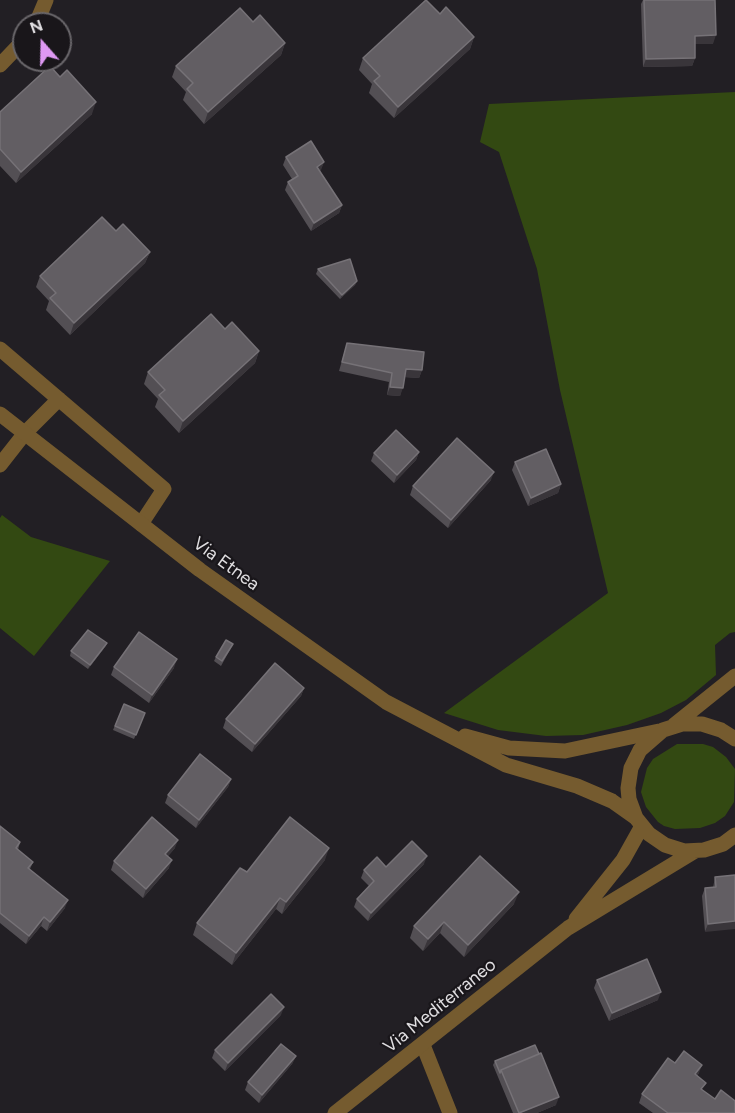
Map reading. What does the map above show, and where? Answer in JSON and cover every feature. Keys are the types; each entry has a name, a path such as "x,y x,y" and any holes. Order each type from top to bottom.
{"street":[{"path":"0,65 12,52"},
{"path":"0,349 164,489 141,524"},
{"path":"0,465 25,433 59,399"},
{"name":"Via Etnea","path":"0,414 200,570 386,702 439,729"},
{"path":"568,928 623,860 639,822 629,799 628,788 631,768 640,750 735,675"},
{"path":"439,729 509,748 565,751 692,723 721,730 735,739"},
{"path":"439,729 507,765 577,786 612,801 639,822 656,840 665,845 684,851 713,848 735,849"},
{"path":"713,848 735,835"},
{"path":"568,928 695,851"},
{"name":"Via Mediterraneo","path":"335,1113 568,928"},
{"path":"423,1045 450,1113"}],"green space":[{"path":"735,92 735,632 730,633 715,645 716,675 686,700 661,713 627,725 583,735 546,736 498,730 444,713 608,593 560,390 537,269 499,152 480,142 489,104"},
{"path":"2,515 31,537 110,561 34,656 0,628 0,518"},
{"path":"677,744 703,744 713,747 726,757 735,769 734,802 725,816 715,823 700,828 675,829 658,822 646,807 641,792 647,768 653,759"}],"building":[{"path":"426,0 440,14 446,7 474,37 398,107 374,81 380,76 363,58"},
{"path":"644,0 715,0 716,35 695,36 695,58 646,59"},
{"path":"240,8 253,22 260,15 285,43 208,112 187,89 193,83 176,66"},
{"path":"43,72 55,72 60,77 65,72 69,72 96,102 21,172 0,149 0,112"},
{"path":"311,141 324,162 317,167 342,205 314,223 288,182 298,176 286,157"},
{"path":"102,217 116,231 123,224 150,252 74,323 50,298 56,293 40,276"},
{"path":"350,259 357,281 342,295 318,269"},
{"path":"211,314 225,329 232,322 259,351 183,421 159,395 165,390 148,372"},
{"path":"347,343 424,352 422,370 406,369 403,388 390,387 392,373 342,362"},
{"path":"396,430 419,452 397,475 374,453"},
{"path":"457,438 494,472 451,520 413,486"},
{"path":"546,449 561,484 531,498 515,462"},
{"path":"88,630 107,643 90,665 71,651"},
{"path":"139,632 177,659 152,695 114,667"},
{"path":"226,640 233,644 222,661 216,657"},
{"path":"275,663 304,688 255,744 226,719"},
{"path":"124,704 145,713 136,735 115,726"},
{"path":"200,754 231,779 199,820 168,795"},
{"path":"152,817 178,840 165,854 172,860 146,889 114,861"},
{"path":"290,817 329,848 286,902 280,898 236,953 197,923 240,868 247,872"},
{"path":"0,826 20,842 16,848 33,862 28,868 68,900 50,922 44,917 29,936 0,913"},
{"path":"412,841 427,856 371,913 357,899 374,881 364,870 377,857 386,867"},
{"path":"480,856 519,892 468,945 444,922 428,939 414,926"},
{"path":"735,875 735,921 708,924 705,888 716,887 715,877"},
{"path":"647,959 661,992 612,1013 597,980"},
{"path":"271,994 284,1007 228,1063 215,1050"},
{"path":"281,1044 296,1056 262,1095 248,1082"},
{"path":"535,1045 539,1054 501,1070 500,1073 495,1061"},
{"path":"684,1051 702,1065 695,1074 706,1083 701,1089 715,1099 721,1090 735,1101 735,1113 668,1113 642,1094 668,1058 675,1063"},
{"path":"541,1053 559,1097 519,1113 501,1070"}]}
